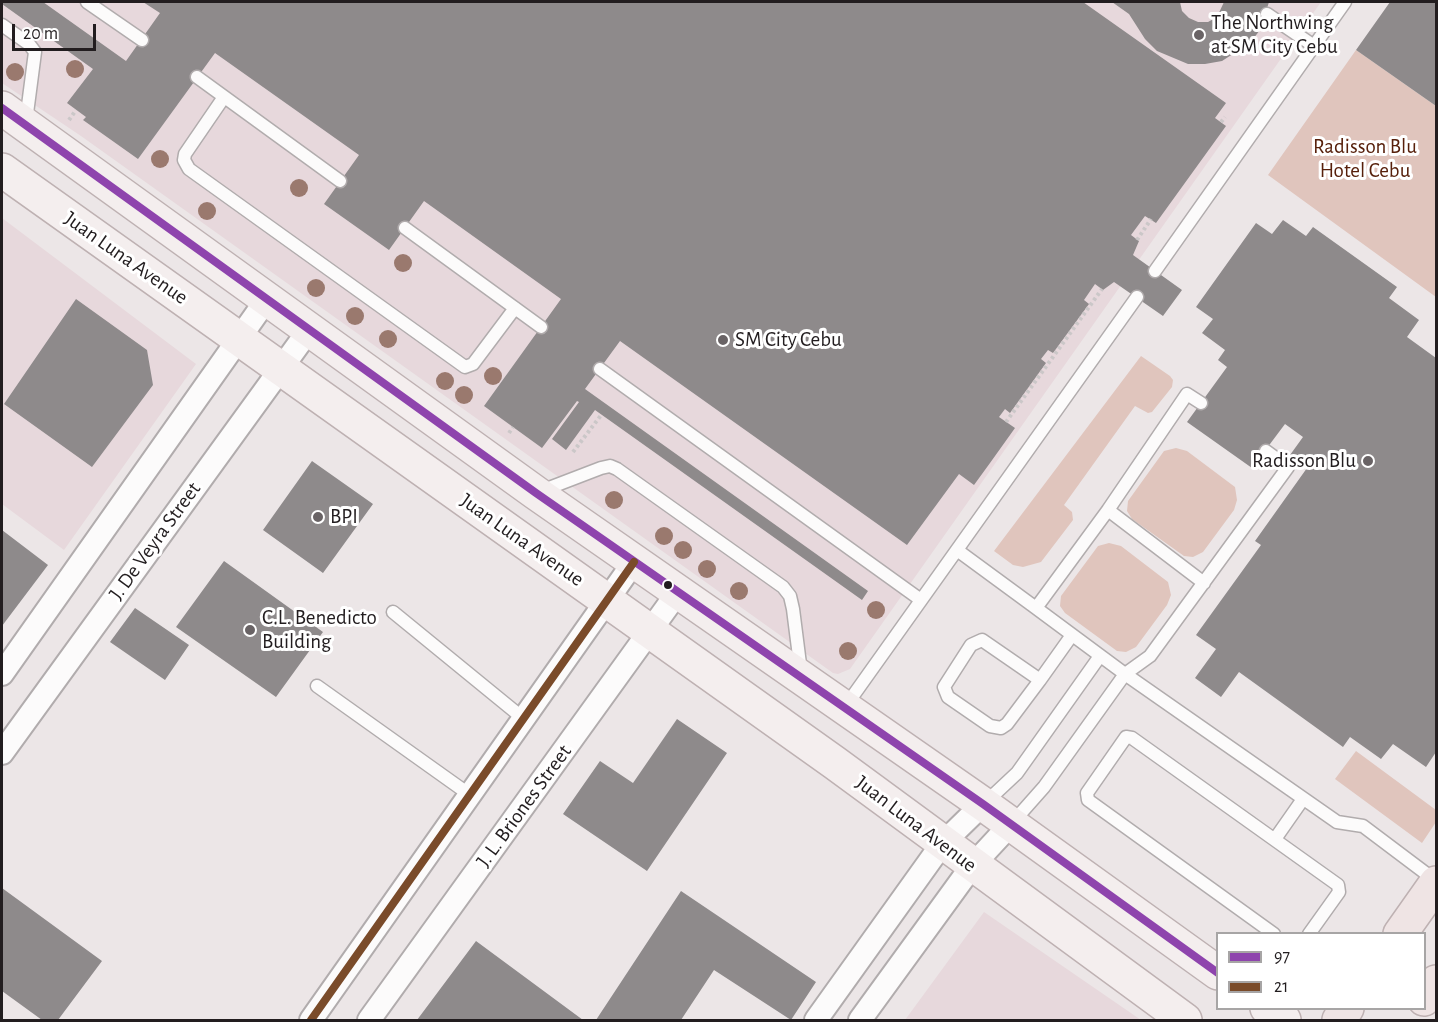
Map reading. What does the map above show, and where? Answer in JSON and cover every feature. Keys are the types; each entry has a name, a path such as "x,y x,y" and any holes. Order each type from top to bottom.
{"highway":[{"path":"1401,932 1437,882"},
{"path":"1426,998 1437,982"}],"main road":[{"path":"14,117 536,493 983,804 1216,972"},
{"name":"Juan Luna Avenue","path":"2,170 835,763 942,844 1185,1020"},
{"path":"1270,1010 1284,1020"}],"street":[{"path":"2,674 267,299"},
{"name":"J. De Veyra Street","path":"2,753 309,330"},
{"path":"310,1020 634,562"},
{"name":"J. L. Briones Street","path":"369,1020 678,592"},
{"path":"816,1020 942,844 983,804"},
{"path":"860,1020 972,866 1011,824"}],"lane":[{"path":"87,2 142,40"},
{"path":"1155,271 1345,2"},
{"path":"1267,14 1314,46"},
{"path":"2,25 29,44 35,52 14,117"},
{"path":"197,77 340,181"},
{"path":"224,97 185,154 184,160 189,170 465,367 473,364 515,308"},
{"path":"405,228 541,327"},
{"path":"844,708 1137,297"},
{"path":"600,369 921,600"},
{"path":"1036,608 1108,510 1187,394 1200,403"},
{"path":"1011,824 1044,787 1125,674 1150,656 1288,467 1266,451"},
{"path":"536,493 601,468 610,466 616,469 783,587 790,596 793,609 802,679"},
{"path":"1108,510 1203,583"},
{"path":"957,550 1125,674 1303,799 1337,822 1363,826 1437,882"},
{"path":"393,612 524,719"},
{"path":"1040,680 982,640 971,645 944,687 948,697 996,729 1007,723 1040,680 1072,635"},
{"path":"983,804 1017,773 1100,656"},
{"path":"317,686 470,795"},
{"path":"1273,932 1089,801 1086,796 1124,739 1130,736 1340,887 1339,892 1310,932"},
{"path":"1275,839 1303,799"}],"path":[{"path":"69,121 76,110"},
{"path":"1221,122 1224,117"},
{"path":"1137,240 1151,219"},
{"path":"1006,422 1102,289"},
{"path":"573,452 602,414"},
{"path":"509,433 513,427"}],"shaded area":[{"name":"SM City Cebu","path":"2,2 1321,2 850,669 838,674 833,673 81,136 2,83"},
{"path":"2,218 196,364 64,550 2,504"},
{"path":"984,912 1141,1020 905,1020"}],"green space":[{"name":"Radisson Blu Hotel Cebu","path":"1356,50 1436,106 1436,297 1268,175"},
{"path":"1141,356 1170,376 1173,380 1172,387 1152,412 1148,413 1135,406 1064,505 1072,512 1073,520 1041,562 1023,567 1013,565 994,551"},
{"path":"1176,448 1187,451 1235,487 1237,500 1234,510 1203,552 1193,557 1184,556 1132,519 1127,511 1128,501 1164,451"},
{"path":"1109,543 1121,546 1168,582 1171,595 1167,605 1136,647 1126,652 1117,651 1065,613 1060,606 1061,596 1098,546"},
{"path":"1356,751 1436,810 1436,822 1422,843 1335,779"}],"building":[{"name":"SM City Cebu","path":"2,2 43,2 126,61 160,13 143,2 1083,2 1226,103 1215,118 1226,126 1156,223 1145,216 1131,235 1139,241 1133,255 1182,290 1163,316 1114,282 1103,290 1095,284 1084,300 1089,304 1053,353 1048,350 1041,359 1046,363 1010,413 1005,409 999,417 1015,428 990,463 974,485 959,474 907,545 620,341 585,389 868,591 862,600 595,410 566,450 552,439 579,402 577,401 542,448 484,406 561,299 424,201 389,250 324,204 359,155 215,53 138,159 83,120 86,117 67,103 93,69"},
{"name":"The Northwing at SM City Cebu","path":"1112,2 1180,2 1182,11 1189,18 1198,22 1208,22 1217,17 1224,2 1269,2 1260,30 1250,43 1222,61 1188,64 1157,51 1145,39 1129,14"},
{"path":"1390,2 1436,2 1436,106 1356,50"},
{"name":"Radisson Blu Hotel Cebu","path":"1283,220 1306,236 1313,227 1397,287 1389,298 1419,320 1407,337 1436,358 1436,752 1426,767 1393,744 1381,759 1350,737 1343,747 1239,672 1221,697 1195,678 1216,649 1196,635 1261,545 1255,541 1307,468 1290,455 1303,437 1285,424 1252,468 1187,422 1227,367 1218,360 1225,350 1202,333 1213,319 1196,307 1256,223 1272,234"},
{"path":"76,299 147,350 153,385 92,467 4,404"},
{"name":"BPI","path":"312,461 373,504 323,573 263,530"},
{"path":"2,530 48,565 2,626"},
{"name":"C.L. Benedicto Building","path":"224,561 323,632 276,697 176,627"},
{"path":"135,608 189,645 165,680 110,642"},
{"path":"677,719 727,753 647,871 563,814 600,761 633,783"},
{"path":"2,888 102,961 58,1020 42,1020 2,991"},
{"path":"681,891 816,982 791,1020 714,970 681,1020 596,1020"},
{"path":"476,941 583,1020 417,1020"}],"transit line":[{"name":"97","path":"2,108 536,493 983,804 1216,972"},
{"name":"21","path":"311,1020 634,562"}],"place":[{"name":"The Northwing at SM City Cebu","path":"1199,35"},
{"name":"SM City Cebu","path":"723,340"},
{"name":"Radisson Blu","path":"1368,461"},
{"name":"BPI","path":"318,517"},
{"name":"C.L. Benedicto Building","path":"250,630"}]}
